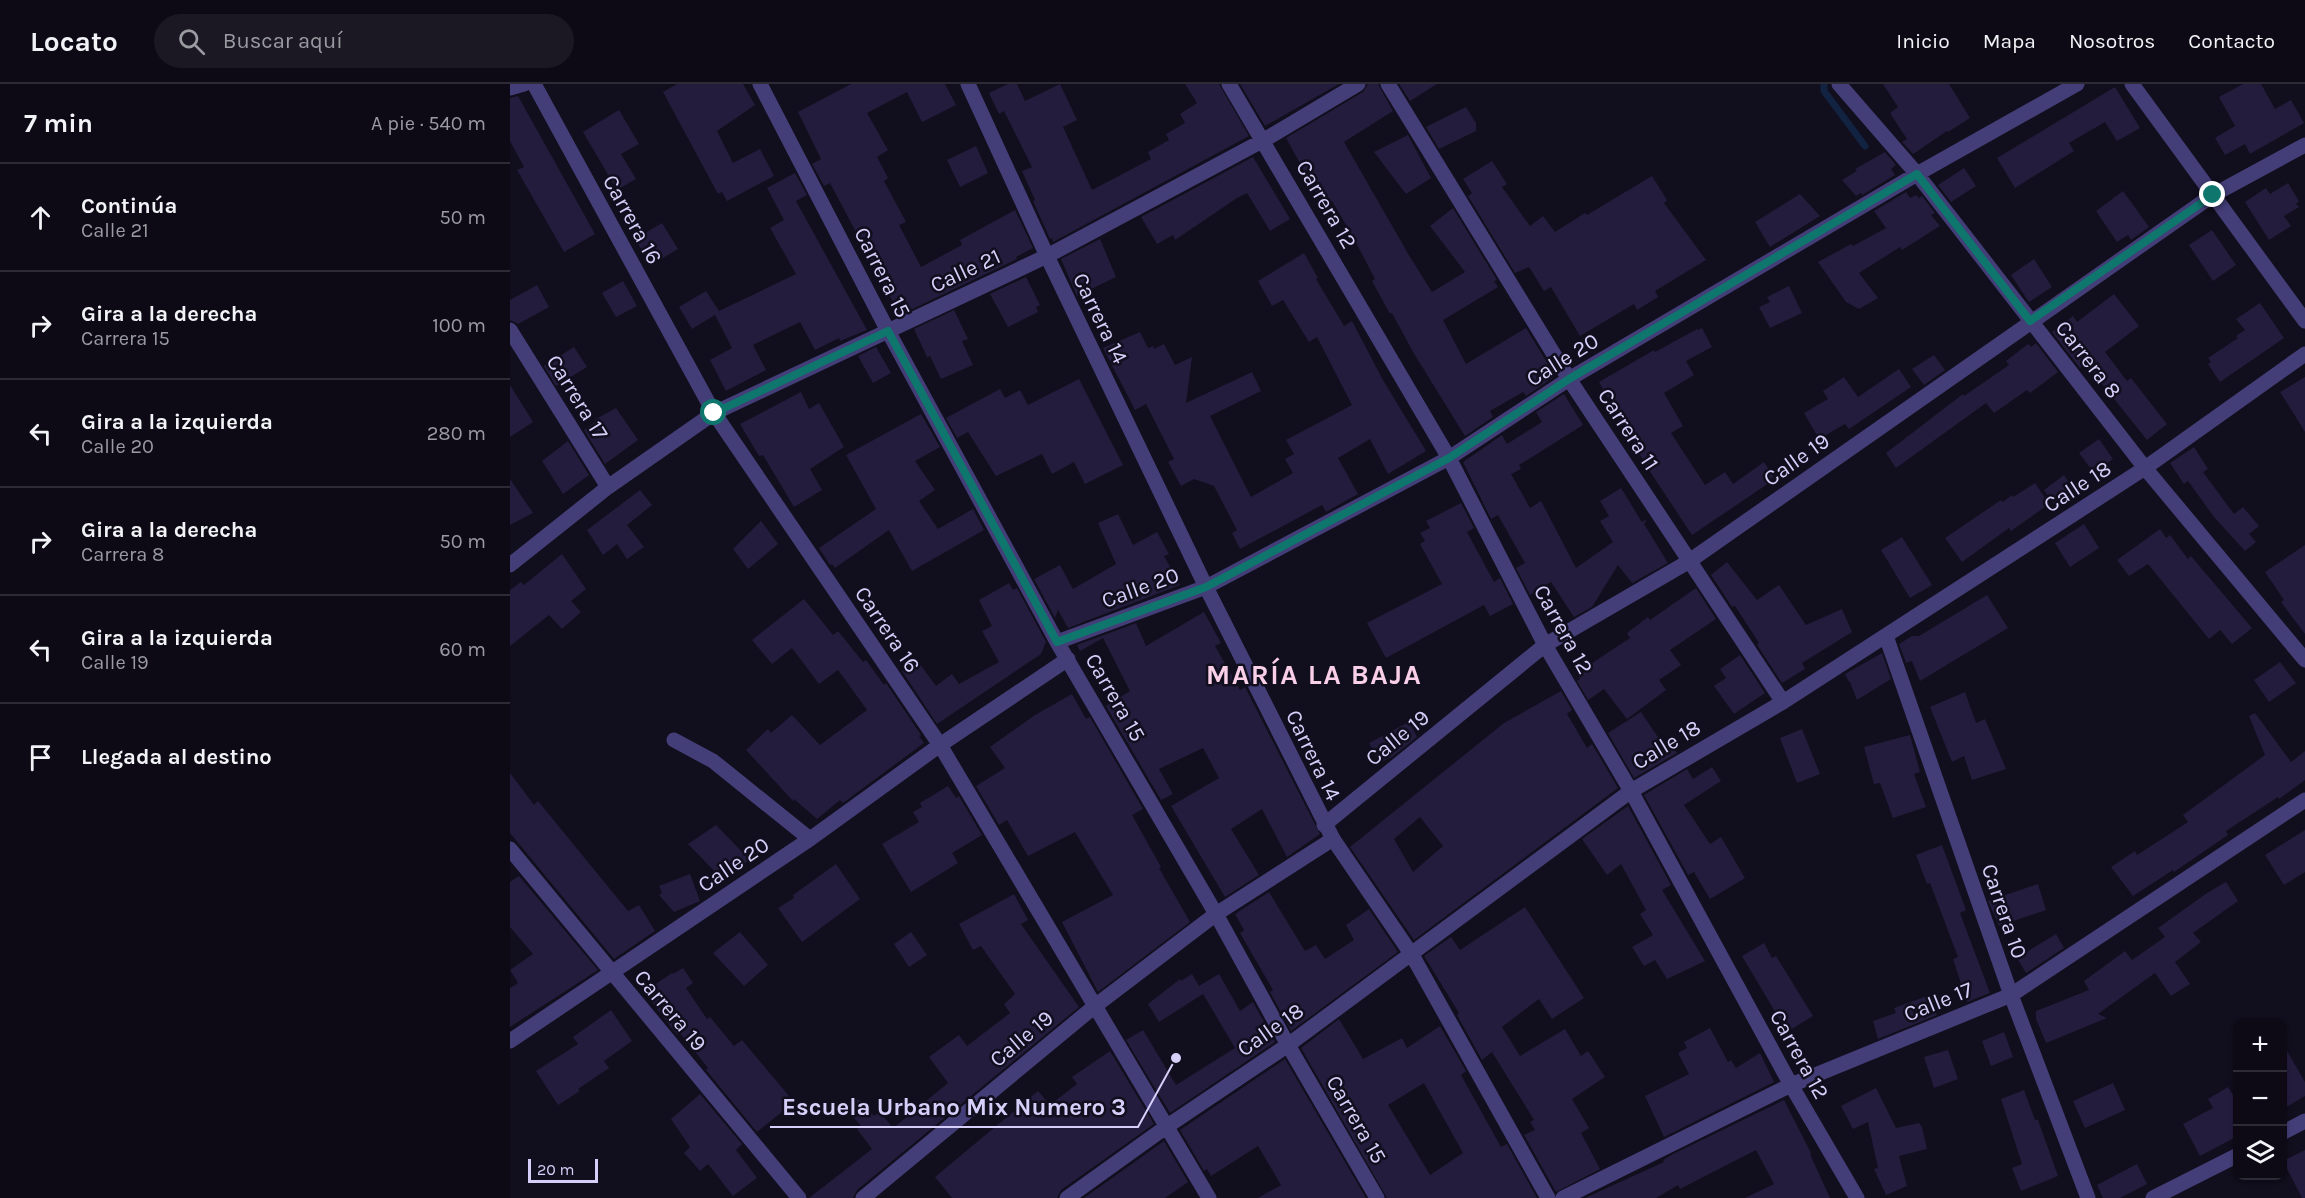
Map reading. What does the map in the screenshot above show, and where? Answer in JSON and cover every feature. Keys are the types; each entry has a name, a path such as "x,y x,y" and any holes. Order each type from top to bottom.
{"street":[{"path":"510,88 524,84"},
{"name":"Carrera 16","path":"534,84 714,413 940,745 1209,1198"},
{"name":"Carrera 15","path":"760,84 888,331 1057,642 1216,914 1288,1045 1377,1198"},
{"name":"Carrera 14","path":"968,84 1047,256 1206,587 1324,825 1412,955 1548,1198"},
{"name":"Carrera 12","path":"1229,84 1449,458 1545,645 1631,791 1791,1085 1857,1198"},
{"name":"Calle 21","path":"510,566 608,487 714,413 1047,256 1264,140 1358,84"},
{"name":"Carrera 11","path":"1388,84 1569,379 1688,562 1783,702"},
{"name":"Carrera 8","path":"1839,84 1917,174 2145,468 2305,660"},
{"name":"Calle 20","path":"1057,642 1206,587 1449,458 1569,379 1917,174 2077,84"},
{"path":"2132,84 2305,321"},
{"name":"Calle 19","path":"1324,825 1545,645 1688,562 2213,195 2305,145"},
{"name":"Carrera 17","path":"510,330 608,487"},
{"name":"Calle 18","path":"1067,1198 1166,1127 1288,1045 1631,791 1783,702 1886,636 2145,468 2305,354"},
{"name":"Carrera 10","path":"1886,636 2011,995 2088,1198"},
{"name":"Calle 20","path":"510,1041 810,839 940,745 1068,659"},
{"path":"674,740 713,761 810,839"},
{"name":"Calle 17","path":"1563,1198 1791,1085 2011,995 2305,800"},
{"name":"Calle 19","path":"863,1198 1095,1006 1216,914 1333,839"},
{"name":"Carrera 19","path":"510,849 799,1198"},
{"path":"2287,1131 2305,1121"},
{"path":"2153,1198 2233,1158"}],"building":[{"path":"677,84 743,84 755,105 717,131 733,163 760,149 774,176 727,201 722,192 718,194 663,92"},
{"path":"851,84 945,84 956,105 922,122 907,92 867,113 888,150 877,157 888,178 884,181 906,222 899,225 921,267 962,245 960,240 1015,210 1033,248 1016,257 1017,259 900,315 830,183 824,186 812,164 821,159 798,112"},
{"path":"1008,84 1017,84 1025,101 1060,84 1077,120 1063,127 1092,190 1151,159 1148,152 1169,140 1166,134 1185,123 1180,114 1197,103 1185,84 1219,84 1249,136 1053,242 1033,201 1035,200 1022,171 1032,167 1004,111 999,114 989,93"},
{"path":"1240,84 1339,84 1265,126"},
{"path":"1368,84 1378,84 1393,111 1344,142 1432,292 1465,272 1430,226 1453,208 1497,280 1494,281 1498,287 1443,320 1466,364 1526,328 1554,374 1554,377 1526,396 1523,392 1490,411 1493,417 1465,436 1413,352 1392,313 1390,314 1372,281 1375,279 1332,201 1324,207 1286,138 1363,92"},
{"path":"1399,84 1437,84 1410,101"},
{"path":"1883,84 1949,84 1970,118 1913,154 1902,142 1907,139 1890,113 1898,107"},
{"path":"2243,84 2261,84 2275,109 2291,100 2304,123 2250,154 2245,144 2225,155 2215,138 2235,126 2219,97"},
{"path":"2115,87 2140,128 2117,141 2105,122 2069,143 2074,151 2015,188 1997,158"},
{"path":"518,96 595,234 564,252 517,170 524,167 510,141 510,98"},
{"path":"1466,107 1476,123 1476,131 1439,149 1426,127"},
{"path":"619,110 639,144 621,154 636,179 617,190 583,132"},
{"path":"1408,135 1431,178 1406,194 1374,152"},
{"path":"976,146 988,173 960,187 947,160"},
{"path":"1885,152 1896,165 1891,169 1895,175 1862,195 1861,193 1856,196 1842,180 1857,171 1855,169"},
{"path":"1253,157 1290,219 1270,231 1247,193 1175,240 1173,235 1157,244 1141,217"},
{"path":"1492,161 1507,184 1502,187 1530,226 1543,216 1555,232 1652,176 1667,200 1664,203 1706,260 1655,291 1658,297 1637,310 1634,304 1580,336 1551,287 1544,291 1529,267 1515,273 1468,196 1472,193 1463,179"},
{"path":"1964,168 1976,186 1951,202 1938,185"},
{"path":"795,173 807,195 796,201 867,330 840,341 839,338 815,350 800,322 753,345 766,370 726,391 710,360 732,348 715,315 692,329 679,307 706,291 719,311 796,274 770,228 784,220 767,188"},
{"path":"2288,183 2299,201 2296,204 2299,207 2284,216 2291,226 2269,240 2245,202 2266,188 2270,194"},
{"path":"2123,191 2149,227 2131,240 2128,235 2117,242 2096,211"},
{"path":"1906,192 1910,198 1916,195 1919,198 1922,196 1935,213 1931,215 1940,226 1902,250 1900,247 1859,273 1878,298 1859,309 1846,302 1818,262 1886,228 1874,211"},
{"path":"1800,194 1820,216 1770,247 1755,222"},
{"path":"662,223 678,249 651,265 635,239"},
{"path":"2212,230 2236,265 2213,281 2189,245"},
{"path":"1100,239 1116,277 1077,296 1061,259"},
{"path":"1304,253 1318,278 1316,279 1344,326 1352,321 1383,380 1426,451 1388,474 1370,439 1338,458 1358,494 1326,512 1322,505 1240,549 1232,533 1237,530 1214,486 1194,479 1181,486 1168,462 1174,459 1146,404 1135,410 1103,348 1140,332 1148,348 1153,346 1154,349 1164,344 1175,365 1192,357 1186,403 1252,372 1261,391 1210,416 1251,497 1293,473 1285,459 1294,454 1286,440 1352,405 1317,337 1309,342 1283,300 1272,306 1258,281"},
{"path":"2034,259 2052,287 2029,302 2011,275"},
{"path":"1026,277 1040,305 1036,307 1038,312 1008,327 990,294"},
{"path":"623,281 637,306 616,317 602,293"},
{"path":"537,285 549,307 518,324 510,320 510,300"},
{"path":"1789,286 1802,313 1770,328 1759,307 1770,302 1767,297"},
{"path":"2114,294 2139,326 2105,352 2127,381 2131,378 2167,424 2147,440 2086,364 2080,368 2052,332 2073,316 2077,322"},
{"path":"2260,303 2284,338 2220,382 2208,364 2211,362 2208,358 2238,338 2236,336 2245,330 2236,319"},
{"path":"954,310 968,339 962,341 973,365 941,379 930,356 927,357 914,329"},
{"path":"1702,328 1712,347 1686,361 1694,375 1664,393 1683,426 1671,433 1705,485 1725,472 1733,484 1764,462 1773,476 1769,483 1692,535 1647,467 1599,382 1654,350 1655,352"},
{"path":"2036,343 2058,372 2030,393 2027,390 1994,413 1986,403 1896,468 1886,453 1963,394 1964,396 2009,365 2006,361 2028,344 2031,347"},
{"path":"574,347 587,367 556,386 544,366"},
{"path":"876,347 891,373 873,383 858,356"},
{"path":"1934,355 1945,370 1924,385 1912,369"},
{"path":"1899,369 1911,387 1849,429 1845,424 1819,439 1804,413 1828,399 1823,391 1844,377 1858,397"},
{"path":"2305,377 2305,432 2280,392"},
{"path":"1079,379 1123,465 1085,484 1074,462 1052,474 1042,454 996,476 968,432 957,438 946,418 1000,389 1005,398 1020,390 1028,405"},
{"path":"510,385 533,422 510,437"},
{"path":"801,392 809,409 819,403 844,447 810,469 822,490 794,507 763,455 759,456 740,424"},
{"path":"1564,394 1583,425 1519,465 1521,469 1511,474 1530,508 1541,501 1576,568 1613,542 1600,521 1609,516 1600,501 1621,488 1642,522 1647,519 1644,524 1668,563 1632,583 1618,565 1592,607 1574,617 1551,582 1530,595 1516,568 1525,563 1498,515 1491,519 1463,462 1502,435 1507,444 1542,422 1536,412"},
{"path":"616,408 638,440 605,464 584,430 595,422 594,420"},
{"path":"921,414 940,447 915,461 935,490 919,501 938,529 973,509 984,530 912,571 889,530 835,568 832,564 830,565 819,548 876,509 846,455"},
{"path":"2099,439 2113,459 2094,473 2079,453"},
{"path":"568,441 589,475 563,494 542,461"},
{"path":"2194,447 2208,469 2203,472 2234,514 2243,507 2259,526 2249,534 2256,542 2245,551 2214,517 2188,481 2184,484 2170,463"},
{"path":"2064,475 2076,493 2056,507 2044,490"},
{"path":"510,479 533,513 510,525"},
{"path":"2035,483 2049,504 2011,531 2009,528 1962,562 1945,538 2001,500 2003,502 2012,495 2013,497"},
{"path":"640,490 652,505 627,525 644,547 627,559 617,544 603,555 587,530"},
{"path":"1461,503 1474,528 1467,532 1494,582 1500,578 1513,604 1490,616 1484,605 1386,658 1367,623 1442,584 1420,544 1425,541 1420,533 1430,528 1426,521"},
{"path":"1118,514 1133,545 1157,532 1169,554 1164,556 1180,585 1068,628 1058,610 1055,618 1034,579 1060,565 1073,589 1116,564 1098,523"},
{"path":"761,521 778,544 748,569 733,549"},
{"path":"2084,524 2099,548 2070,567 2055,543"},
{"path":"2160,529 2166,538 2170,535 2188,559 2191,556 2252,628 2232,644 2220,630 2209,639 2148,564 2129,576 2117,560"},
{"path":"1902,537 1932,585 1910,598 1881,550"},
{"path":"2305,545 2305,634 2281,602 2284,600 2265,572"},
{"path":"562,554 586,589 571,601 581,612 562,629 549,615 510,646 510,590 521,582 524,585"},
{"path":"1727,562 1757,600 1779,585 1806,625 1842,609 1852,632 1802,663 1805,669 1782,683 1735,606 1732,607 1711,575"},
{"path":"1009,583 1013,590 1017,588 1046,642 1041,654 937,724 902,671 917,660 936,686 952,674 959,684 999,662 982,631 992,626 979,600"},
{"path":"1696,588 1716,619 1670,650 1681,665 1659,680 1666,690 1627,719 1604,689 1588,700 1577,681 1580,679 1577,673 1630,638 1627,633 1648,617 1650,620"},
{"path":"1987,595 2008,628 1920,681 1912,661 1906,663 1899,644 1912,636 1919,636"},
{"path":"804,599 833,635 838,631 863,662 866,660 884,685 886,683 924,743 843,803 840,800 817,819 794,799 793,801 746,750 768,729 771,733 792,715 820,745 867,710 838,670 819,684 792,648 772,664 752,640"},
{"path":"1204,612 1221,643 1215,646 1240,690 1245,687 1320,834 1287,857 1262,809 1231,829 1259,875 1225,897 1171,806 1219,778 1203,748 1159,769 1173,794 1161,800 1106,706 1130,691 1103,638 1080,651 1077,645 1136,623 1146,646"},
{"path":"1882,653 1891,679 1857,700 1845,674"},
{"path":"1740,655 1765,693 1734,714 1714,686 1726,678 1720,669"},
{"path":"2280,662 2296,683 2269,702 2254,680"},
{"path":"1561,691 1572,710 1567,714 1587,748 1592,744 1618,788 1414,940 1350,847 1504,723","holes":["1420,817 1443,846 1413,872 1394,839"]},
{"path":"1965,692 1976,723 1985,719 2006,769 1972,780 1964,756 1952,762 1930,707"},
{"path":"1072,694 1086,719 1090,717 1143,809 1132,815 1190,922 1098,992 1062,922 1113,895 1075,832 1028,856 1007,820 999,825 976,786 1005,768 990,747 1035,715"},
{"path":"1641,712 1668,752 1674,748 1677,753 1634,778 1608,733"},
{"path":"2255,713 2291,762 2305,751 2305,780 2279,799 2278,797 2226,831 2228,835 2174,872 2173,870 2133,896 2111,867 2135,851 2137,855 2188,822 2183,815 2265,755 2249,716"},
{"path":"1409,722 1417,737 1392,757 1379,763 1369,743"},
{"path":"1802,729 1820,774 1797,783 1780,738"},
{"path":"1910,735 1920,772 1914,774 1926,807 1893,818 1880,783 1874,784 1864,747"},
{"path":"1712,767 1721,781 1684,805 1710,844 1721,837 1745,878 1710,899 1694,872 1688,875 1644,795 1687,769 1693,779"},
{"path":"510,773 534,805 538,801 628,911 639,905 655,931 614,959 510,833"},
{"path":"948,786 956,798 959,796 982,835 952,853 958,863 911,892 882,844 919,822 913,812 922,807 920,803"},
{"path":"1628,806 1671,885 1662,890 1705,961 1667,979 1655,960 1644,966 1632,947 1653,935 1640,914 1646,910 1621,864 1607,875 1582,839"},
{"path":"716,825 750,860 722,879 688,844"},
{"path":"2305,830 2305,872 2284,885 2265,855"},
{"path":"1942,845 1966,910 1960,913 1990,993 1967,1002 1953,959 1958,957 1930,883 1927,884 1916,855"},
{"path":"836,864 860,899 802,942 778,908"},
{"path":"690,874 700,901 674,912 659,895 662,893 659,886"},
{"path":"519,876 598,970 510,1027 510,988 518,983 510,970 533,954 510,927 510,882"},
{"path":"2226,882 2238,901 2193,933 2201,942 2175,962 2190,984 2171,996 2155,973 2098,1014 2107,1018 2046,1043 2036,1019 2036,1011 2089,990 2084,981 2125,951 2132,960 2165,937 2158,928"},
{"path":"2038,884 2046,910 1999,926 1988,901"},
{"path":"1269,892 1305,951 1316,945 1325,959 1354,940 1346,925 1369,909 1398,952 1291,1031 1270,992 1273,990 1240,933 1244,930 1235,914"},
{"path":"1014,894 1028,920 1021,924 1079,1007 857,1190 853,1198 809,1198 872,1149 857,1129 861,1126 846,1109 850,1100 860,1100 874,1116 880,1112 893,1128 948,1083 929,1057 959,1035 967,1046 1010,1013 1004,1004 1015,994 981,946 973,950 959,924"},
{"path":"1525,907 1584,998 1552,1019 1539,999 1502,1027 1520,1056 1565,1029 1581,1056 1588,1051 1605,1077 1572,1099 1589,1128 1581,1133 1600,1169 1556,1192 1524,1135 1535,1130 1530,1122 1534,1120 1492,1052 1482,1060 1457,1015 1459,1013 1424,956 1451,937 1460,950"},
{"path":"740,932 768,965 744,986 713,953"},
{"path":"911,932 927,955 909,967 894,944"},
{"path":"2056,934 2064,948 2026,973 2017,958"},
{"path":"1764,943 1772,958 1776,956 1813,1016 1787,1032 1742,956"},
{"path":"683,968 693,983 686,988 707,1019 710,1017 734,1046 742,1040 794,1102 757,1132 706,1070 708,1068 680,1033 677,1035 644,992"},
{"path":"1192,974 1199,986 1219,974 1240,1011 1253,1002 1275,1042 1170,1113 1126,1040 1143,1030 1176,1085 1235,1048 1203,994 1159,1022 1148,1004 1180,979 1181,981"},
{"path":"1930,995 1937,1015 1878,1039 1873,1021 1896,1013 1894,1008"},
{"path":"611,1010 632,1041 604,1061 609,1068 558,1105 536,1071 578,1044 573,1037"},
{"path":"1339,1019 1363,1059 1402,1038 1407,1048 1440,1026 1466,1071 1461,1075 1501,1147 1507,1144 1537,1198 1387,1198 1301,1048","holes":["1424,1083 1463,1153 1430,1175 1388,1105"]},
{"path":"1710,1028 1728,1062 1731,1060 1736,1068 1760,1053 1774,1082 1664,1137 1645,1096 1689,1074 1678,1053 1687,1048 1684,1042"},
{"path":"2004,1032 2013,1057 1991,1066 1982,1041"},
{"path":"1948,1050 1958,1079 1934,1088 1924,1057"},
{"path":"1110,1051 1154,1124 1061,1190 1057,1198 952,1198 935,1177 1038,1091 1050,1105 1077,1084 1072,1077"},
{"path":"2287,1051 2305,1082 2305,1096 2287,1107"},
{"path":"1285,1059 1366,1198 1258,1198 1281,1185 1258,1146 1211,1176 1207,1169 1204,1171 1180,1130"},
{"path":"2113,1083 2125,1110 2085,1128 2073,1101"},
{"path":"2228,1087 2233,1095 2233,1139 2200,1156 2183,1124 2213,1108 2208,1099"},
{"path":"1876,1088 1896,1128 1919,1123 1927,1149 1899,1156 1907,1186 1886,1195 1874,1169 1878,1168 1868,1122 1853,1129 1841,1106"},
{"path":"2024,1090 2035,1120 2038,1120 2058,1176 2021,1191 2012,1168 2022,1164 2001,1099"},
{"path":"700,1094 742,1144 736,1150 757,1178 733,1196 708,1164 700,1171 684,1153 690,1147 671,1119"},
{"path":"1784,1100 1811,1153 1830,1198 1745,1198 1774,1184 1756,1150 1680,1189 1678,1185 1656,1198 1585,1198 1664,1162 1663,1160 1673,1154"},
{"path":"1164,1141 1188,1182 1165,1198 1084,1198"},
{"path":"2305,1150 2305,1198 2302,1198 2287,1169 2287,1159"},
{"path":"2137,1164 2147,1184 2120,1198 2103,1198 2097,1185"}],"waterway":[{"path":"1824,84 1824,91 1865,146"}],"place":[{"name":"Escuela Urbano Mix Numero 3","path":"1176,1058"}],"district":[{"name":"MARÍA LA BAJA","path":"1314,674"}],"route":[{"path":"714,413 888,331 1057,642 1206,587 1449,458 1569,379 1917,174 2030,321 2213,195"}]}
